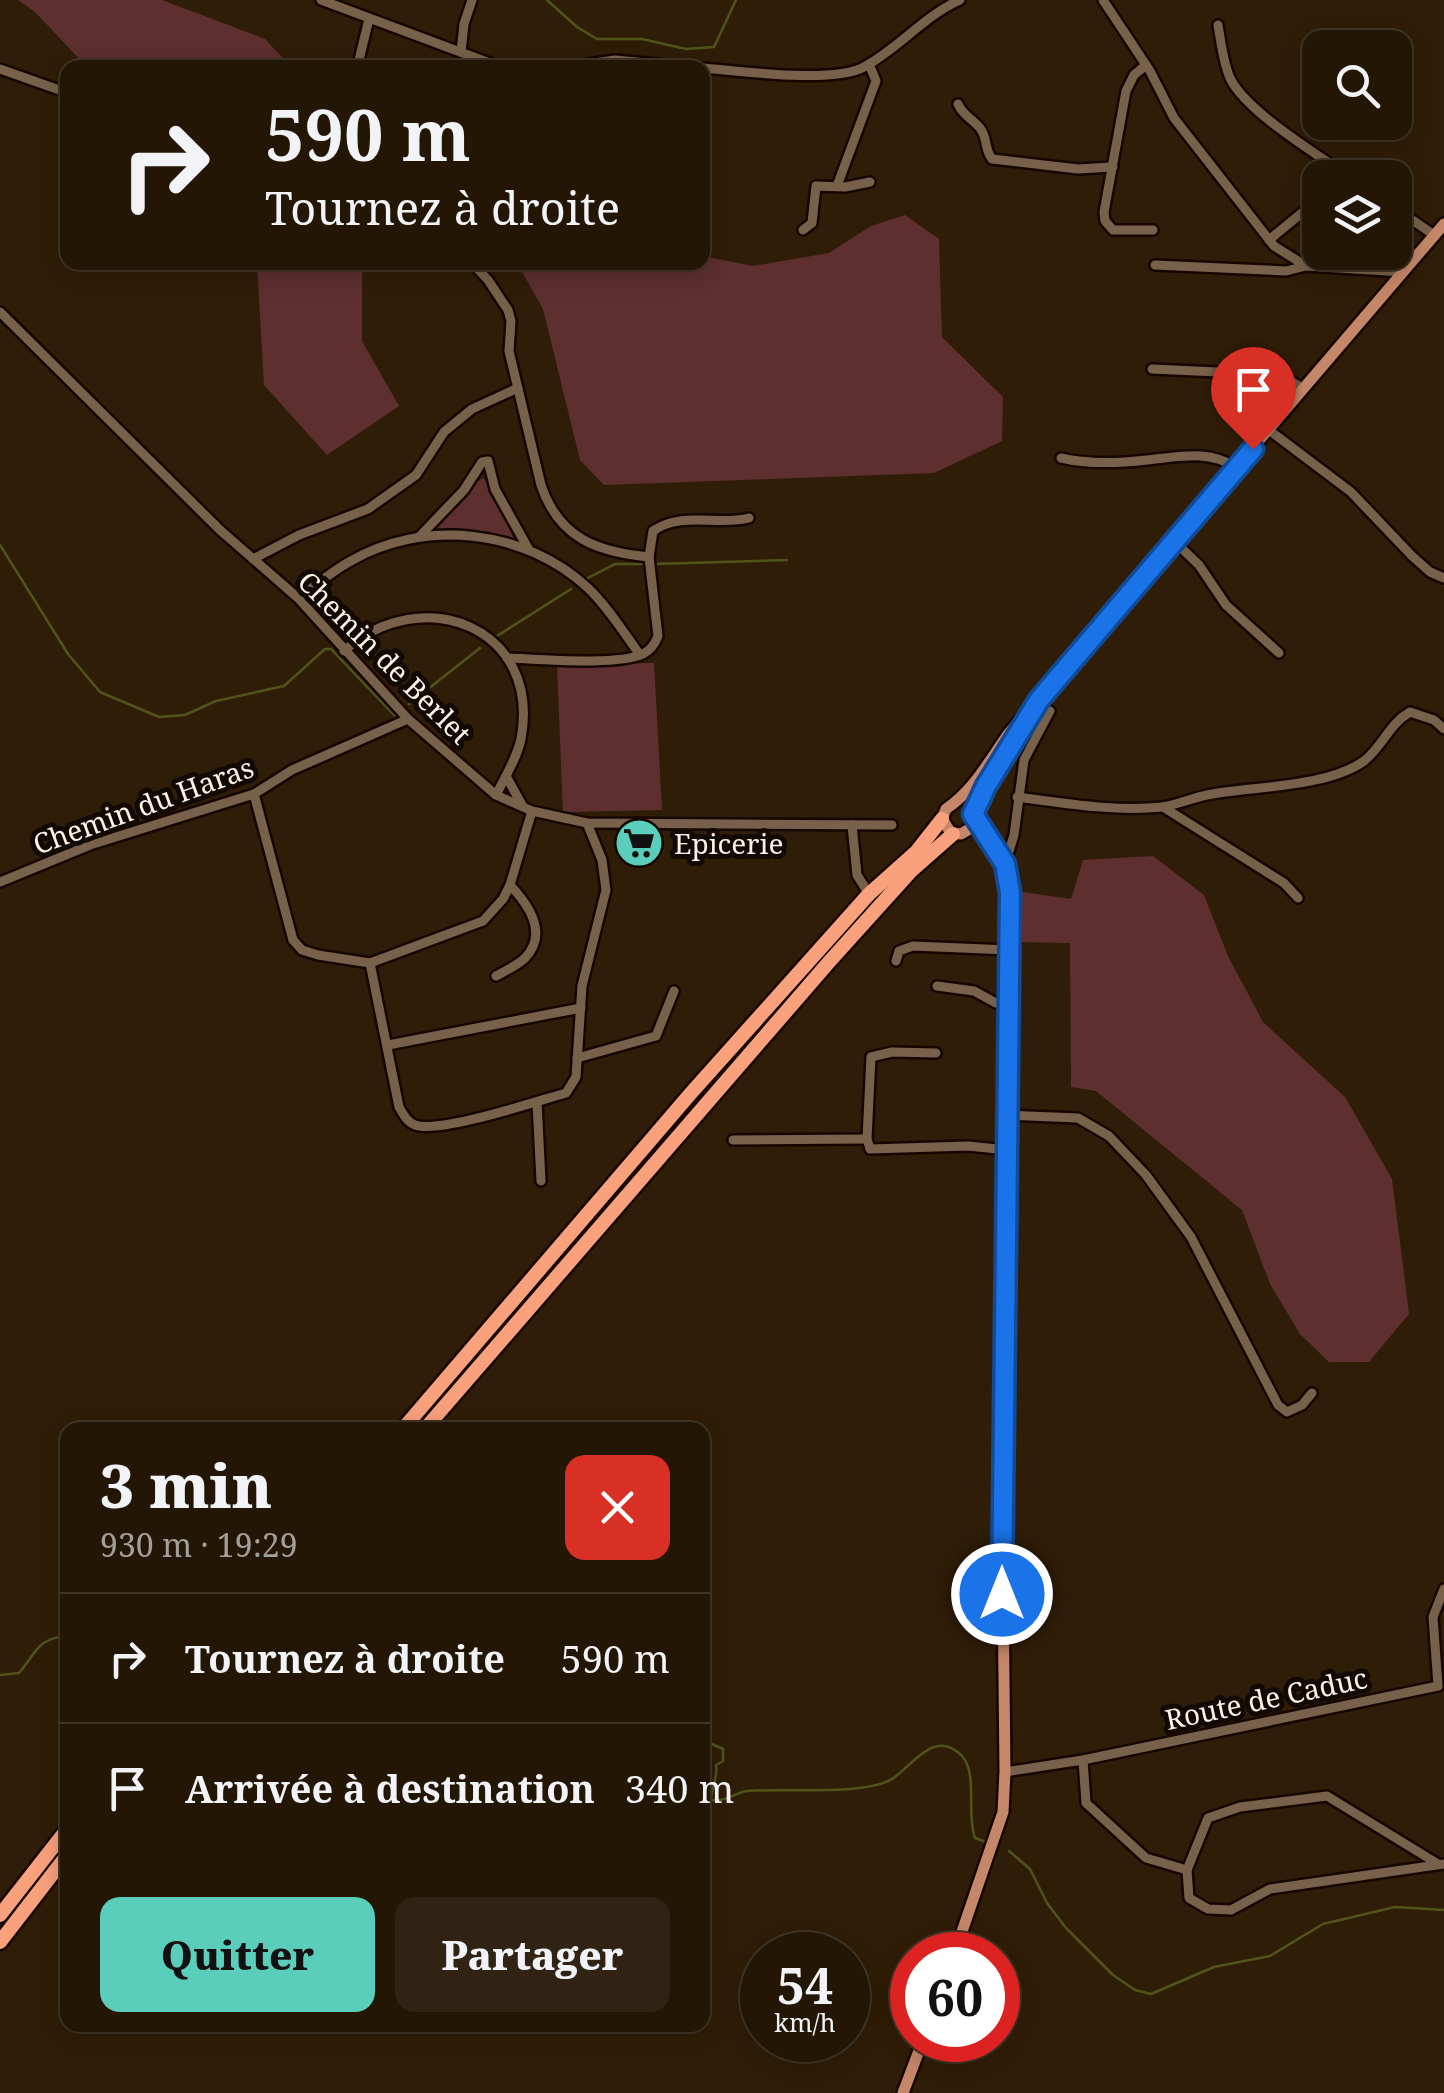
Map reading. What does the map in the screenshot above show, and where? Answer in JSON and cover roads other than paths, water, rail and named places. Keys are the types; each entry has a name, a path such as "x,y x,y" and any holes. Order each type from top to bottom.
{"highway":[{"path":"409,1422 691,1092 869,894 916,852 942,819"},
{"path":"869,894 881,896 959,833"},
{"path":"431,1422 674,1138 908,875"},
{"path":"0,1915 60,1838"},
{"path":"0,1942 60,1864"}],"main road":[{"path":"1005,864 989,846 945,828 942,819 946,809 978,780 1009,732 1444,224"},
{"path":"959,833 971,828 986,786 1039,700"},
{"path":"957,803 967,806 1005,864 1010,892 1002,1495 1005,1772 1003,1812 962,1932"},
{"path":"903,2093 914,2062"}],"street":[{"path":"320,0 482,60"},
{"path":"461,52 472,0"},
{"path":"710,68 838,74 869,64 960,0"},
{"path":"1103,0 1146,65 1174,118 1269,240 1302,264"},
{"path":"359,60 369,19"},
{"path":"1218,25 1231,81 1253,106 1324,160"},
{"path":"837,186 876,81 869,64"},
{"path":"1146,65 1134,75 1126,91 1104,212 1108,226 1118,231 1153,230"},
{"path":"0,69 60,91"},
{"path":"958,104 964,116 980,127 992,159 1078,170 1113,167"},
{"path":"803,230 813,219 814,188 870,182"},
{"path":"1269,240 1302,213"},
{"path":"1412,220 1434,235"},
{"path":"1156,265 1286,271 1302,267"},
{"path":"479,270 508,310 509,351 544,494 582,540 600,549 649,557"},
{"path":"1371,270 1403,272"},
{"name":"Chemin de Berlet","path":"0,312 253,559 298,598 408,719 496,795 528,810 587,822 892,825"},
{"path":"1152,369 1281,375 1304,389"},
{"path":"253,559 299,535 368,510 416,476 444,432 472,410 518,388"},
{"path":"1269,430 1351,492 1421,564 1444,578"},
{"path":"1061,458 1148,460 1206,455 1223,458 1237,468"},
{"path":"417,539 446,512 482,462 488,461 495,489 528,550"},
{"path":"507,658 640,656 658,636 649,557 653,532 664,524 691,520 725,522 750,518"},
{"path":"298,598 350,561 388,546 417,539 474,535 528,550 558,564 590,589 640,656"},
{"path":"1175,542 1199,565 1226,604 1279,653"},
{"path":"344,651 379,626 422,616 439,616 476,628 507,658 516,678 522,719 521,738 496,795"},
{"path":"1005,864 1014,835 1024,760 1050,711"},
{"path":"1017,797 1087,806 1162,806 1332,774 1362,762 1382,742 1394,721 1410,712 1434,720 1444,730"},
{"name":"Chemin du Haras","path":"0,882 90,846 254,794 292,770 408,719"},
{"path":"254,794 293,940 302,950 370,963 483,921 503,899 528,810 506,776"},
{"path":"1162,806 1284,882 1298,898"},
{"path":"370,963 404,1117 419,1126 458,1122 566,1094 576,1077 582,986 606,890 602,860 587,822"},
{"path":"852,825 857,875 869,894"},
{"path":"496,976 526,958 534,940 531,907 510,884"},
{"path":"896,961 899,951 913,946 1010,950"},
{"path":"937,986 974,990 996,1003 1008,1004"},
{"path":"578,1058 656,1036 674,991"},
{"path":"388,1045 580,1008"},
{"path":"868,1144 870,1057 892,1052 936,1053"},
{"path":"537,1102 540,1181"},
{"path":"1007,1116 1078,1118 1108,1136 1158,1190 1191,1237 1278,1405 1287,1412 1294,1410 1312,1392"},
{"path":"733,1140 1007,1150"},
{"name":"Route de Caduc","path":"1005,1772 1083,1760 1438,1686 1433,1617 1444,1589"},
{"path":"1083,1760 1086,1803 1146,1858 1187,1870"},
{"path":"1327,1796 1441,1864 1270,1889 1231,1910 1208,1909 1189,1898 1187,1870 1208,1818 1240,1807 1327,1796"}],"waterway":[{"path":"547,0 597,39 642,39 686,49 714,47 736,0"},
{"path":"0,545 68,654 100,692 159,717 185,715 216,701 284,686 325,649 331,649 395,716"},
{"path":"654,564 787,560"},
{"path":"586,579 615,564 642,564"},
{"path":"494,638 571,589"},
{"path":"409,704 480,648"},
{"path":"0,1675 19,1673 43,1643 60,1636"},
{"path":"710,1745 723,1749 723,1761 716,1765 711,1800 747,1791 862,1788 892,1779 933,1747 952,1748 962,1756 970,1773 975,1838 986,1842"},
{"path":"1009,1851 1030,1869 1047,1903 1066,1928 1113,1975 1135,1990 1151,1994 1214,1967 1270,1956 1323,1924 1395,1907 1444,1910"}],"place":[{"name":"Epicerie","path":"639,843"}]}
